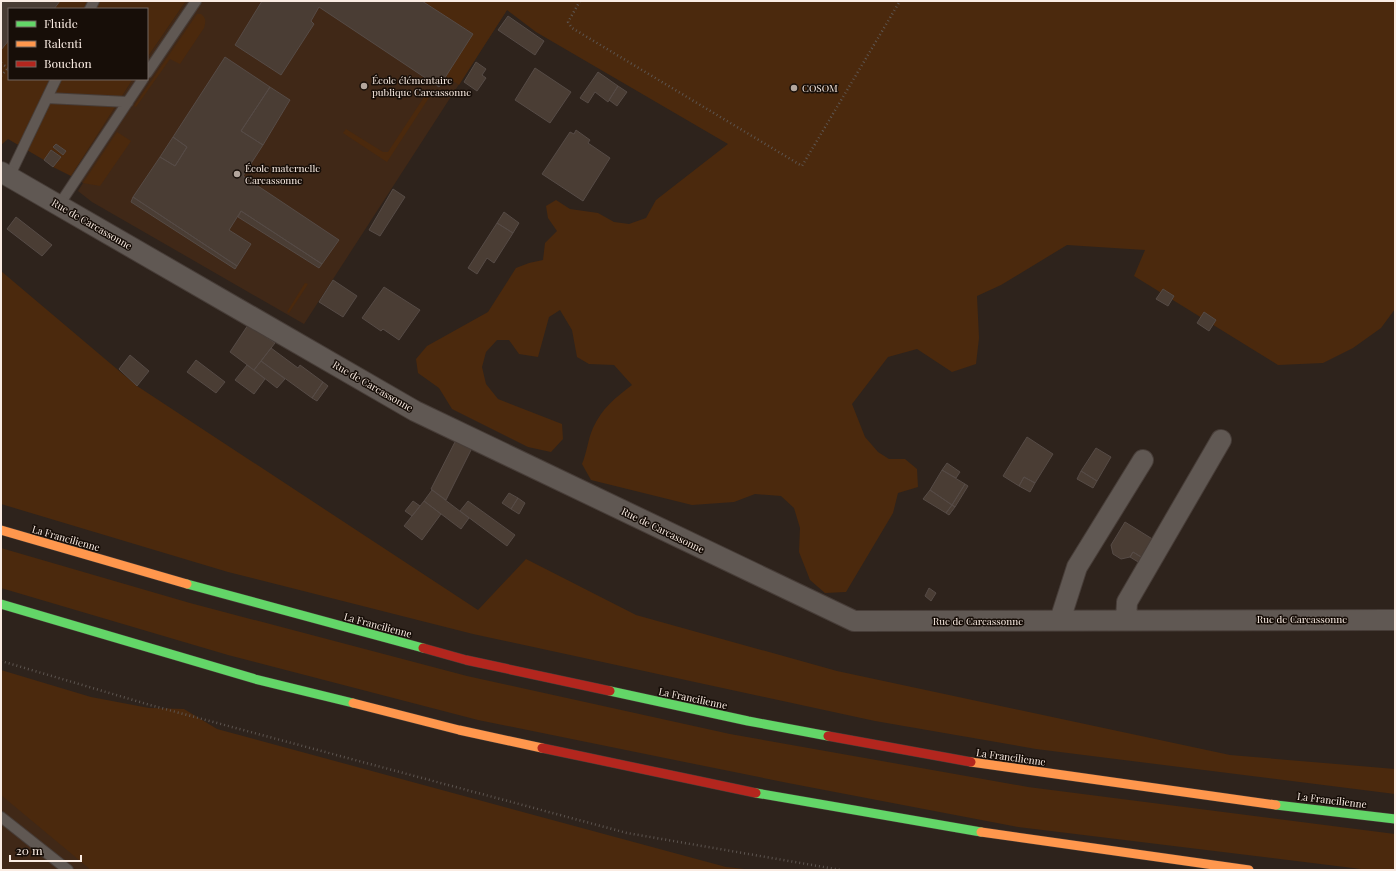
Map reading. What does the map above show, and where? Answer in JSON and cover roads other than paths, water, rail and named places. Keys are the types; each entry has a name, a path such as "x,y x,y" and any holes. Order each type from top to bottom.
{"highway":[{"name":"La Francilienne","path":"1,530 244,601 466,660 748,721 980,764 1190,794 1395,819"},
{"path":"1,604 255,679 459,730 746,791 968,830 1183,862 1249,870"}],"street":[{"name":"Rue de Carcassonne","path":"5,175 415,411 854,621 1395,620"},
{"path":"1126,620 1127,602 1221,440"},
{"path":"1060,620 1077,567 1143,460"}],"lane":[{"path":"148,72 196,1"},
{"path":"5,175 56,80"},
{"path":"59,205 142,80"},
{"path":"47,98 128,102"},
{"path":"1,817 68,870"}],"place":[{"name":"École élémentaire publique Carcassonne","path":"364,86"},
{"name":"COSOM","path":"794,88"},
{"name":"École maternelle Carcassonne","path":"237,174"}]}
